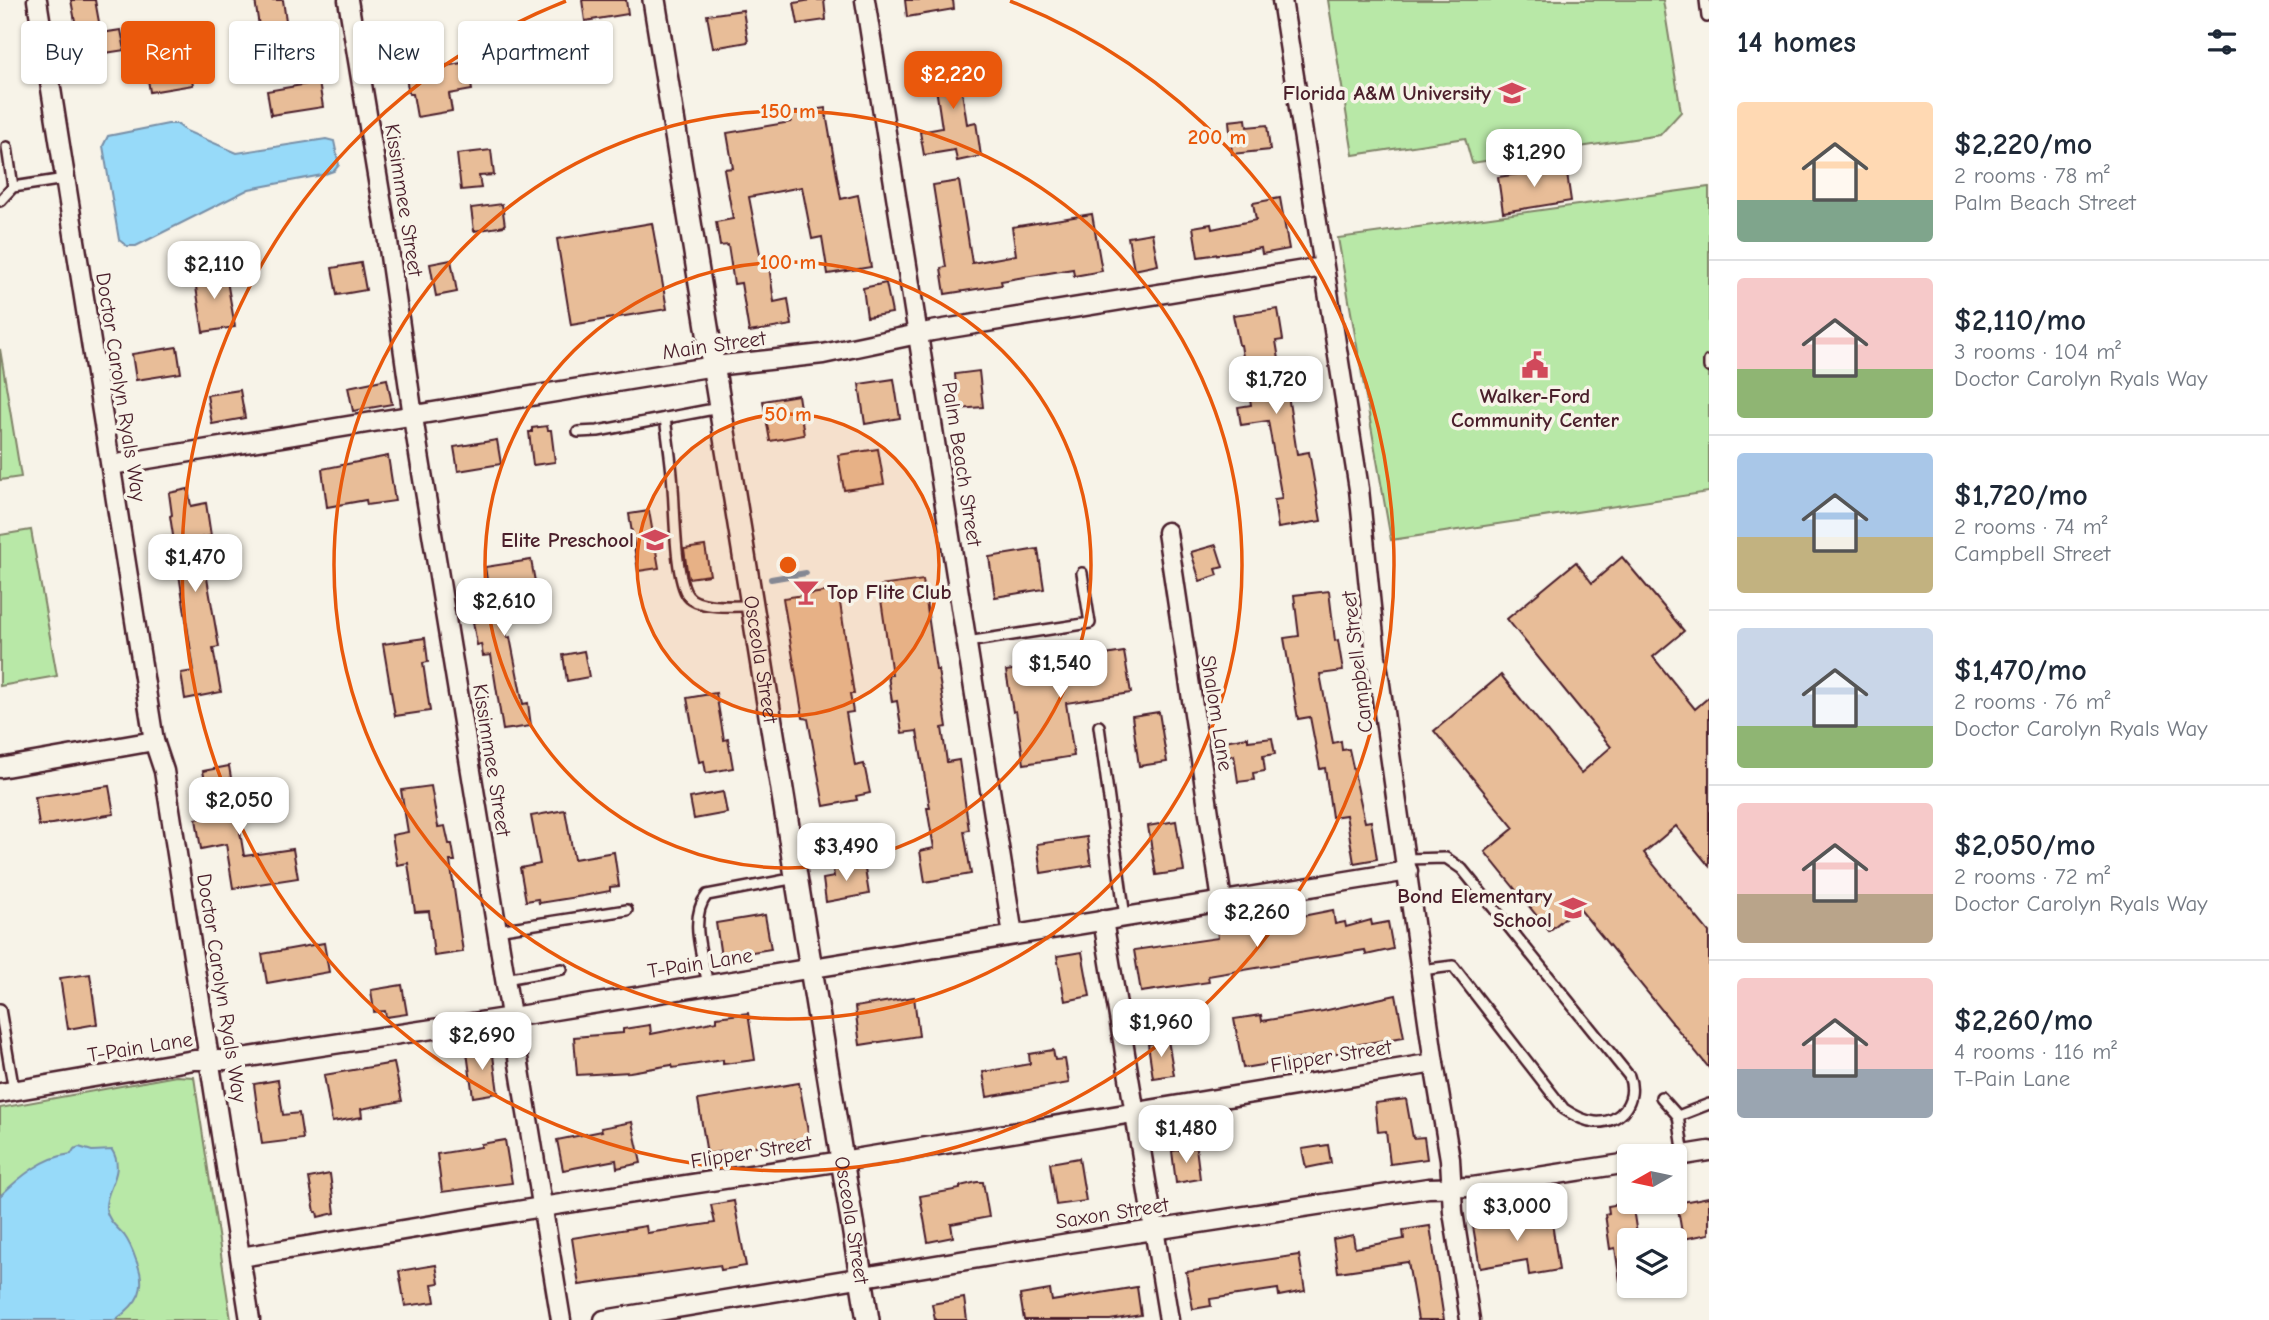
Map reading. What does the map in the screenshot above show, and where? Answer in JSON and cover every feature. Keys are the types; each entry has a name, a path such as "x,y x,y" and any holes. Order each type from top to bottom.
{"street":[{"name":"Doctor Carolyn Ryals Way","path":"37,0 154,741 164,771 250,1320"},
{"name":"Kissimmee Street","path":"348,0 387,235 413,416 561,1320"},
{"name":"Osceola Street","path":"654,0 868,1320"},
{"name":"Palm Beach Street","path":"865,0 1013,935"},
{"name":"Campbell Street","path":"1282,0 1359,489 1375,645 1450,1159 1453,1212 1470,1320"},
{"name":"Main Street","path":"111,465 714,366 823,354 918,334 1323,267"},
{"name":"Shalom Lane","path":"1167,532 1222,901"},
{"path":"0,768 154,741"},
{"name":"T-Pain Lane","path":"7,1092 194,1060 229,1060 512,1017 1222,901 1407,865"},
{"path":"1103,920 1169,1320"},
{"name":"Flipper Street","path":"241,1257 1434,1063"},
{"path":"1687,1155 1709,1151"},
{"name":"Saxon Street","path":"604,1320 1154,1229 1427,1188 1472,1187 1617,1165"}],"lane":[{"path":"1705,0 1707,17"},
{"path":"7,147 13,187"},
{"path":"0,201 13,187 65,179"},
{"path":"1709,361 1709,367"},
{"path":"578,432 597,431 720,407"},
{"path":"666,418 678,566 687,595 697,602 717,606 753,606"},
{"path":"967,642 1090,623 1082,573"},
{"path":"1099,726 1125,917"},
{"path":"1407,865 1446,858 1462,869 1629,1076 1633,1085 1631,1103 1619,1115 1606,1122 1575,1116 1563,1109 1453,965 1422,970"},
{"path":"708,985 697,920 700,903 707,894 796,877"},
{"path":"497,930 627,910"},
{"path":"505,979 562,969"},
{"path":"0,1009 7,1092"},
{"path":"1661,1097 1678,1116 1678,1144"},
{"path":"1678,1116 1709,1104"}],"green space":[{"path":"1328,0 1663,0 1681,112 1660,135 1472,163 1465,138 1353,155"},
{"name":"Walker-Ford Community Center","path":"1709,187 1709,492 1391,540 1338,238"},
{"path":"0,349 21,477 0,480"},
{"path":"31,530 57,676 0,686 0,535"},
{"path":"176,1076 194,1077 231,1320 0,1320 0,1108"}],"water":[{"path":"177,124 186,131 237,153 326,139 334,141 339,165 334,171 322,175 249,189 136,246 127,246 119,240 103,146 108,136"},
{"path":"79,1147 92,1151 112,1150 116,1158 116,1173 106,1208 110,1220 126,1238 134,1253 140,1270 139,1294 130,1307 115,1320 0,1320 0,1196 32,1169 51,1159 71,1154"}],"building":[{"path":"71,0 95,0 99,21 75,21"},
{"path":"255,0 283,0 286,21 258,21"},
{"path":"582,0 626,0 628,14 585,21"},
{"path":"824,0 826,20 798,24 794,3"},
{"path":"905,0 953,0 954,9 907,17"},
{"path":"743,10 748,42 713,48 707,15"},
{"path":"121,30 121,51 107,53 107,32"},
{"path":"970,55 975,90 962,92 967,124 976,122 981,156 957,161 955,150 924,155 920,132 942,128 932,61"},
{"path":"444,60 445,66 458,64 458,84 471,84 472,90 449,94 452,111 417,117 413,94 409,94 407,84 444,84"},
{"path":"149,84 193,84 193,85 150,92"},
{"path":"319,84 323,107 271,115 267,91"},
{"path":"825,108 841,199 858,195 871,267 828,274 822,237 812,239 802,187 749,197 761,259 768,258 774,302 788,299 792,325 749,332 741,283 734,284 728,245 720,246 716,222 733,219 724,169 733,168 727,133 791,122 789,113"},
{"path":"1246,119 1247,127 1267,125 1270,150 1232,154 1229,121"},
{"path":"491,150 494,175 479,176 481,188 461,190 457,154"},
{"path":"1566,167 1571,201 1503,212 1498,177"},
{"path":"959,181 972,263 1016,255 1012,227 1092,214 1102,271 1074,276 1073,269 945,294 941,268 946,267 933,185"},
{"path":"1280,198 1289,249 1262,254 1261,248 1198,257 1193,227 1211,224 1212,229 1256,220 1253,203"},
{"path":"502,204 505,226 474,231 471,208"},
{"path":"652,223 667,309 571,325 557,239"},
{"path":"1152,233 1158,265 1134,270 1128,237"},
{"path":"451,260 457,292 436,296 430,264"},
{"path":"361,263 366,290 337,295 332,268"},
{"path":"225,269 235,327 203,332 194,274"},
{"path":"886,283 892,313 867,317 863,288"},
{"path":"1278,309 1283,340 1276,341 1285,396 1288,395 1297,454 1309,452 1321,521 1278,528 1274,500 1282,499 1268,421 1241,425 1238,407 1251,405 1233,315"},
{"path":"177,347 181,373 136,380 132,354"},
{"path":"979,371 983,407 958,409 955,374"},
{"path":"387,379 392,404 353,411 348,387"},
{"path":"894,379 900,418 865,424 859,384"},
{"path":"240,390 245,418 212,424 207,395"},
{"path":"798,395 804,435 770,441 763,401"},
{"path":"547,426 548,430 551,430 555,462 533,465 529,432 532,432 532,428"},
{"path":"497,440 501,464 458,471 454,447"},
{"path":"878,449 884,484 844,490 838,455"},
{"path":"388,456 395,501 367,505 366,500 327,507 322,469"},
{"path":"188,489 191,506 206,503 211,536 200,538 219,647 213,648 221,692 185,699 181,673 194,671 170,516 169,493"},
{"path":"649,511 659,568 638,571 629,514"},
{"path":"1216,545 1223,567 1216,569 1218,575 1200,581 1191,552"},
{"path":"705,546 710,575 688,578 684,549"},
{"path":"1038,549 1044,589 995,597 989,557"},
{"path":"1622,557 1684,631 1653,657 1695,709 1709,697 1709,866 1676,826 1644,853 1709,932 1709,1068 1578,907 1549,931 1485,852 1514,828 1434,731 1501,675 1581,773 1611,747 1507,619 1576,562 1592,583"},
{"path":"531,560 536,587 526,589 527,595 500,599 523,704 528,703 531,726 503,730 491,655 483,656 481,644 477,645 473,622 487,620 481,581 487,580 485,567"},
{"path":"923,580 947,727 942,728 947,762 959,760 969,830 964,831 971,874 925,882 920,851 934,848 927,808 930,808 917,731 902,733 897,701 892,702 888,675 892,675 879,586"},
{"path":"838,590 854,694 850,694 853,712 846,713 855,766 864,764 870,793 856,796 857,800 824,806 808,719 803,718 783,598"},
{"path":"1329,591 1335,641 1338,640 1343,671 1320,674 1333,743 1341,741 1342,750 1349,749 1365,822 1371,821 1377,859 1354,863 1346,815 1332,817 1325,768 1320,769 1310,717 1298,719 1284,638 1299,636 1294,595"},
{"path":"425,638 428,662 423,663 430,711 395,716 383,644"},
{"path":"584,651 589,677 567,681 563,655"},
{"path":"1124,652 1131,693 1066,703 1074,756 1024,764 1016,711 1013,712 1006,671"},
{"path":"716,693 724,740 728,739 733,768 706,773 704,761 699,762 687,698"},
{"path":"1159,712 1167,762 1139,766 1132,716"},
{"path":"1248,737 1248,741 1272,738 1275,754 1263,756 1265,771 1253,773 1254,780 1238,782 1234,755 1227,757 1224,741"},
{"path":"229,766 244,856 293,849 298,878 233,888 226,844 201,849 196,819 212,816 203,771"},
{"path":"109,786 114,814 39,826 35,797"},
{"path":"431,786 438,827 445,826 449,844 452,844 455,861 450,861 463,952 434,956 429,911 415,912 408,863 397,865 392,835 408,832 401,790"},
{"path":"723,792 727,813 694,819 690,798"},
{"path":"565,810 574,859 614,852 619,886 610,887 610,891 583,896 539,903 538,899 526,901 520,868 540,864 531,816"},
{"path":"1176,821 1184,871 1156,875 1148,826"},
{"path":"1087,837 1091,865 1041,873 1037,844"},
{"path":"864,863 869,894 826,902 823,879 834,877 833,868"},
{"path":"1333,910 1335,924 1345,922 1346,927 1371,920 1372,925 1388,922 1393,949 1366,955 1365,950 1208,976 1209,982 1141,992 1134,950 1218,938 1217,930 1242,928"},
{"path":"765,915 771,949 721,957 716,923"},
{"path":"324,943 329,972 267,983 262,954"},
{"path":"1082,952 1090,996 1065,1001 1057,956"},
{"path":"90,974 97,1024 68,1029 60,978"},
{"path":"402,985 407,1014 386,1017 385,1011 374,1012 371,990"},
{"path":"1396,995 1404,1037 1355,1045 1356,1050 1243,1068 1234,1019 1261,1015 1262,1021"},
{"path":"914,997 919,1036 860,1045 855,1007"},
{"path":"748,1013 755,1060 723,1064 723,1060 673,1068 672,1065 630,1072 577,1075 574,1037 623,1033 623,1029 650,1025 651,1034 717,1021 717,1017"},
{"path":"1168,1040 1174,1075 1153,1078 1148,1044"},
{"path":"492,1048 498,1093 473,1097 467,1052"},
{"path":"1053,1050 1055,1060 1065,1059 1069,1083 987,1097 983,1072 1030,1064 1029,1054"},
{"path":"394,1063 402,1101 361,1109 362,1117 332,1122 324,1075"},
{"path":"278,1080 283,1115 299,1113 303,1139 262,1144 254,1084"},
{"path":"799,1083 809,1137 707,1154 698,1100"},
{"path":"1406,1099 1413,1138 1424,1137 1427,1159 1390,1164 1386,1131 1378,1132 1375,1103"},
{"path":"632,1122 641,1163 617,1168 616,1160 563,1170 557,1140"},
{"path":"505,1140 512,1183 442,1192 437,1154"},
{"path":"1328,1145 1331,1163 1306,1168 1302,1149"},
{"path":"1196,1147 1200,1179 1176,1183 1172,1151"},
{"path":"1079,1158 1086,1201 1056,1205 1050,1163"},
{"path":"330,1174 335,1213 318,1217 309,1178"},
{"path":"983,1182 989,1217 951,1224 953,1237 928,1242 920,1196 960,1189 960,1186"},
{"path":"1709,1197 1709,1234 1687,1238 1687,1228 1681,1228 1679,1214 1687,1214 1687,1201"},
{"path":"734,1201 746,1266 721,1270 720,1265 579,1285 572,1238 646,1226 647,1233 715,1223 711,1205"},
{"path":"1617,1204 1617,1214 1634,1214 1636,1228 1617,1228 1617,1261 1615,1248 1610,1249 1605,1214 1609,1213 1608,1206"},
{"path":"1503,1215 1504,1223 1551,1216 1559,1270 1529,1275 1527,1260 1480,1268 1472,1220"},
{"path":"1430,1226 1444,1320 1418,1320 1408,1262 1338,1272 1333,1239 1353,1235 1355,1248 1404,1239 1403,1230"},
{"path":"1299,1255 1305,1291 1279,1296 1278,1289 1210,1299 1211,1306 1193,1309 1186,1272"},
{"path":"436,1265 439,1283 432,1284 435,1302 405,1306 399,1271"},
{"path":"1137,1287 1141,1315 1110,1320 1024,1320 1020,1295 1050,1290 1052,1301"},
{"path":"964,1298 967,1320 935,1320 932,1304"}],"waterway":[{"path":"771,579 806,573"}],"place":[{"name":"Florida A&M University","path":"1512,93"},
{"name":"Walker-Ford Community Center","path":"1535,365"},
{"name":"Elite Preschool","path":"655,540"},
{"name":"Top Flite Club","path":"806,592"},
{"name":"Bond Elementary School","path":"1573,908"}]}
